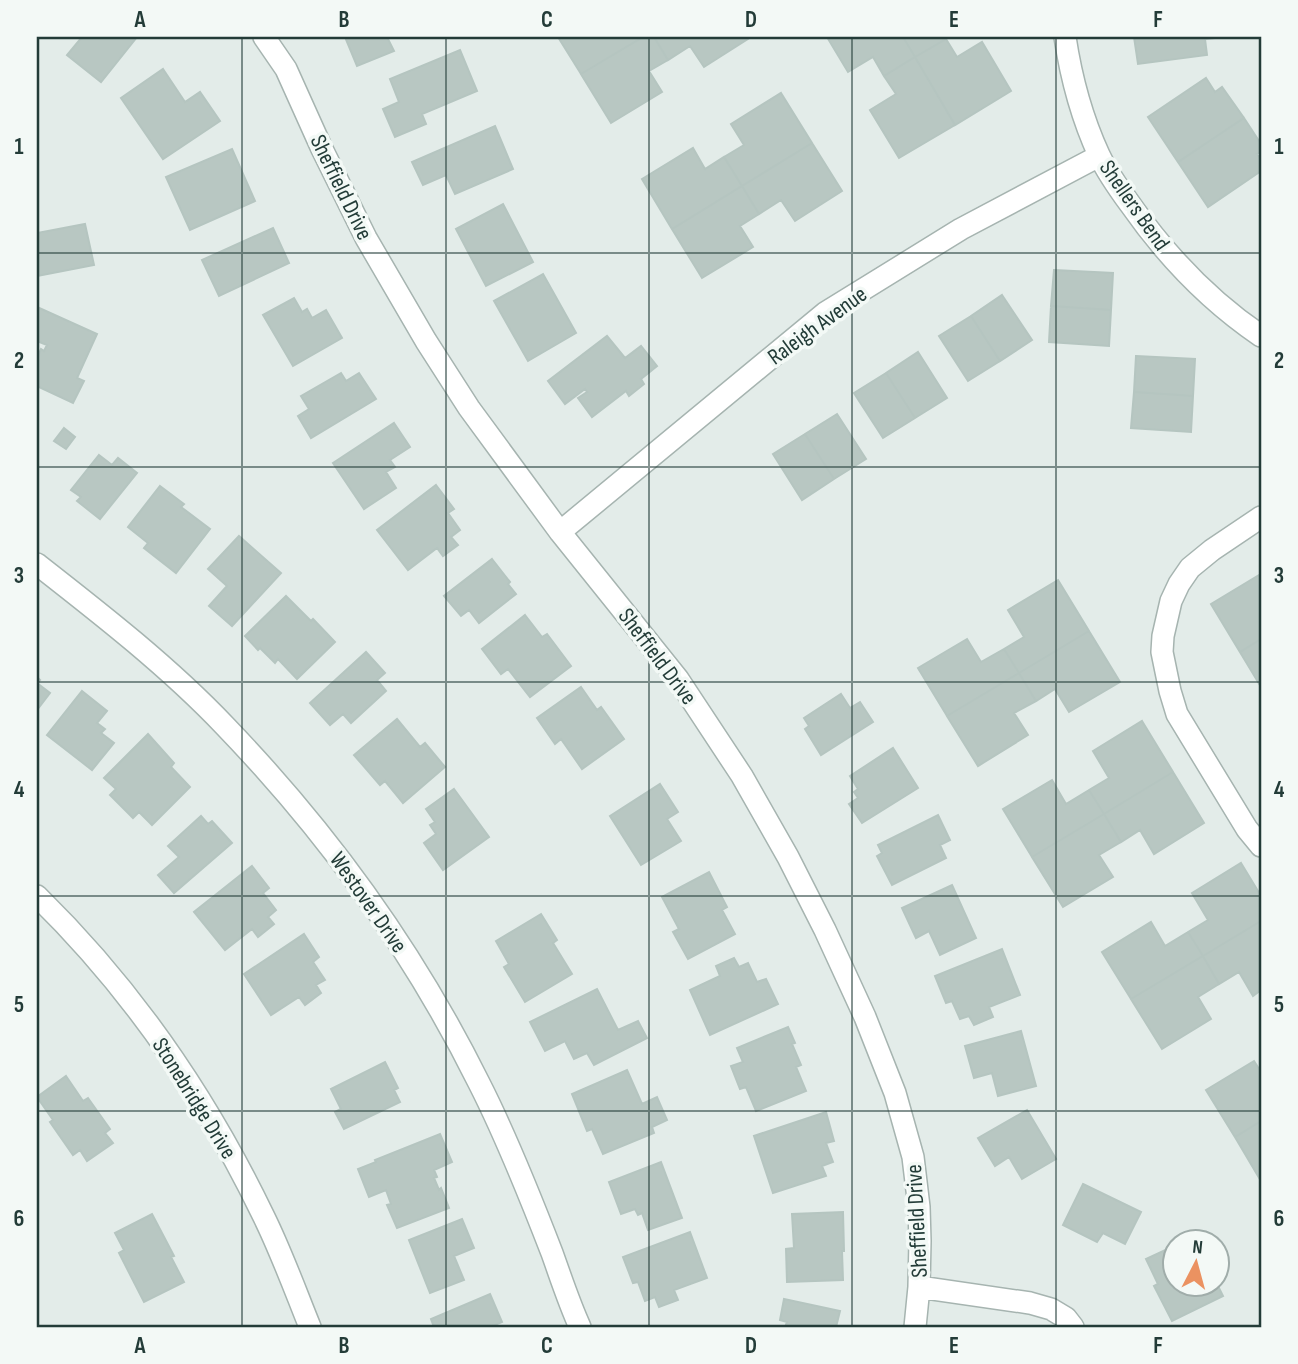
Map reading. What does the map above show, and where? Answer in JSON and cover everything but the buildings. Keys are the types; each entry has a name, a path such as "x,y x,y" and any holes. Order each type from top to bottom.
{"street":[{"name":"Sheffield Drive","path":"264,37 286,69 355,216 398,295 469,408 560,532 678,679 742,776 825,930 865,1017 895,1093 913,1157 920,1241 915,1327"},
{"name":"Shellers Bend","path":"1065,37 1075,87 1099,156 1116,184 1181,268 1209,296 1261,336"},
{"name":"Raleigh Avenue","path":"560,532 825,313 961,229 1099,156"},
{"path":"1261,517 1190,568 1171,601 1162,652 1177,714 1247,830 1261,846"},
{"name":"Westover Drive","path":"37,564 159,663 224,725 282,788 337,855 413,965 480,1083 518,1169 580,1327"},
{"name":"Stonebridge Drive","path":"37,896 90,951 133,1004 215,1124 263,1215 310,1327"},
{"path":"919,1287 1030,1303 1051,1309 1066,1318 1073,1327"}]}
